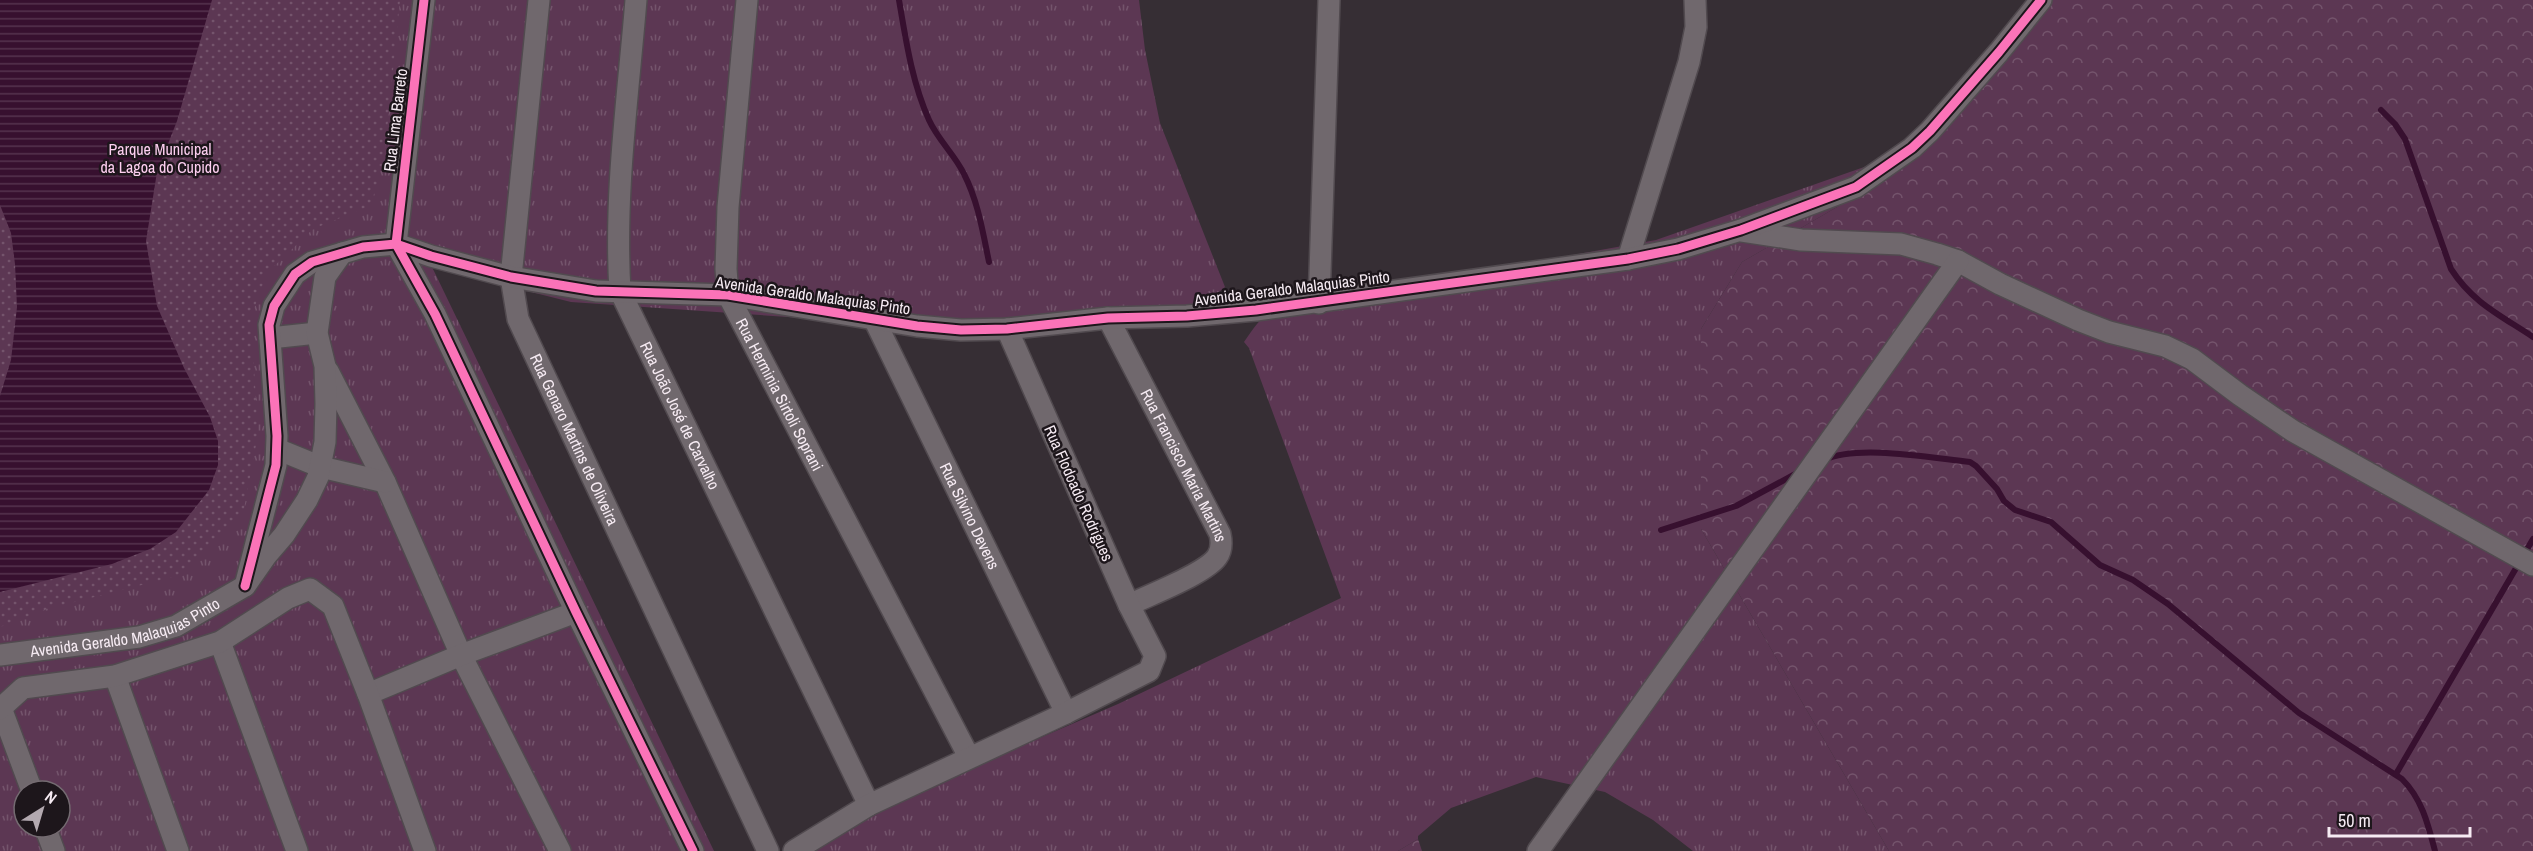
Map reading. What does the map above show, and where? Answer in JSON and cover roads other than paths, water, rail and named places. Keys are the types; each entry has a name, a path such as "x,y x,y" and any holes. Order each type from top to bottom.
{"street":[{"name":"Rua Lima Barreto","path":"396,244 424,0"},
{"name":"Rua Genaro Martins de Oliveira","path":"539,0 511,277 518,319 768,851"},
{"name":"Rua João José de Carvalho","path":"636,0 619,191 620,291 870,805"},
{"name":"Rua Herminia Sirtoli Soprani","path":"747,0 728,207 726,269 728,295 969,757"},
{"path":"1319,303 1329,0"},
{"path":"1628,259 1689,62 1696,27 1695,0"},
{"name":"Avenida Geraldo Malaquias Pinto","path":"245,586 276,465 269,325 274,306 295,274 312,262 363,247 396,244 431,256 511,277 596,291 728,295 874,319 961,330 1007,329 1108,318 1187,316 1319,303 1628,259 1678,249 1741,230 1856,187 1912,148 1930,131 2000,52 2041,0"},
{"path":"1741,230 1801,240 1901,244 1958,261 2078,321 2109,332 2165,346 2192,359 2240,396 2293,431 2533,565"},
{"path":"396,244 435,314 576,612 693,851"},
{"name":"Avenida Geraldo Malaquias Pinto","path":"0,655 139,637 176,626 245,586 284,535 307,500 321,467 325,442 326,366 317,333 325,277 342,254"},
{"path":"1538,851 1958,261"},
{"name":"Rua Francisco Maria Martins","path":"1108,318 1220,534 1222,543 1221,550 1209,567 1129,605"},
{"name":"Rua Silvino Devens","path":"874,319 1066,712"},
{"name":"Rua Flodoado Rodrigues","path":"1007,329 1129,605 1155,656 1149,671 1066,712"},
{"path":"270,338 317,333"},
{"path":"326,366 385,482 461,655 560,851"},
{"path":"277,449 321,467 385,482"},
{"path":"28,779 1,708 23,688 115,676 220,642 288,598 310,589 333,606 368,694 425,851"},
{"path":"368,694 461,655 576,612"},
{"path":"220,642 297,851"},
{"path":"115,676 178,851"},
{"path":"794,851 870,805 1066,712"}],"waterway":[{"path":"899,0 910,61 923,106 933,127 969,184 989,262"},
{"path":"2381,110 2395,124 2405,139 2451,269 2459,281 2478,300 2533,337"},
{"path":"1824,460 1838,455 1875,453 1916,455 1970,462 1997,489 2004,501 2015,510 2051,522 2100,565 2133,580 2168,604 2299,713 2402,779 2419,803 2435,851"},
{"path":"1661,530 1736,506 1799,472"},
{"path":"2396,774 2533,539"}],"park label":[{"name":"Parque Municipal da Lagoa do Cupido","path":"160,158"}]}
